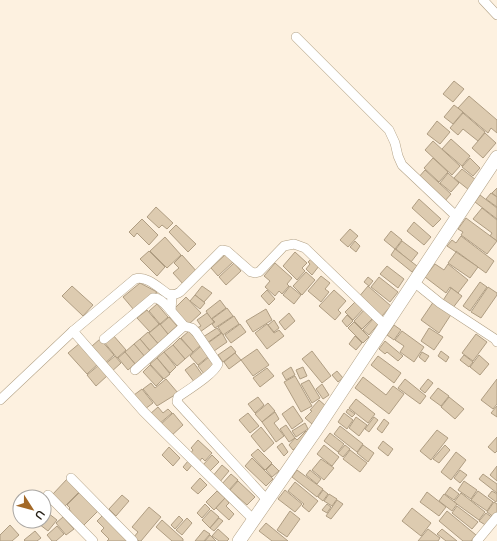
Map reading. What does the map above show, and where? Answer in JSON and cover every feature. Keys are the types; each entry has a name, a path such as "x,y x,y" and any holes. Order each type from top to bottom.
{"street":[{"path":"483,0 497,15"},
{"path":"296,37 389,130 402,165 457,217"},
{"path":"239,541 316,430 497,157"},
{"path":"0,400 72,331 135,279 146,279 168,294 172,295 180,292 222,250 227,251 251,272 255,273 259,272 284,246 294,244 306,248 385,325"},
{"path":"414,282 440,303 495,339 497,342"},
{"path":"171,311 172,295"},
{"path":"104,338 154,298 160,299 184,326 192,328 218,364 217,367 205,377 178,397 177,402 267,500"},
{"path":"135,370 184,326"},
{"path":"72,331 143,411 253,519"},
{"path":"71,478 133,541"},
{"path":"52,500 93,541"},
{"path":"478,541 497,517"}],"building":[{"path":"454,81 464,89 453,102 443,94"},
{"path":"469,96 497,120 497,133 491,128 488,133 458,108"},
{"path":"454,105 463,112 453,124 444,117"},
{"path":"463,113 485,132 478,141 463,129 458,135 450,128"},
{"path":"437,121 450,132 440,144 427,134"},
{"path":"485,133 496,143 483,158 472,148"},
{"path":"451,139 470,156 462,166 442,149"},
{"path":"433,141 460,166 452,175 425,150"},
{"path":"433,158 448,172 439,182 424,168"},
{"path":"470,158 480,168 473,176 462,167"},
{"path":"462,169 476,180 469,190 454,178"},
{"path":"425,170 451,194 444,202 418,178"},
{"path":"448,173 459,183 451,192 440,183"},
{"path":"497,188 497,197 492,193"},
{"path":"491,193 497,197 497,207 486,199"},
{"path":"480,195 497,208 497,219 475,202"},
{"path":"419,199 441,219 433,227 412,208"},
{"path":"156,207 173,223 167,229 162,225 159,228 147,217"},
{"path":"482,208 497,220 497,241 490,236 492,233 473,219"},
{"path":"466,218 497,241 487,254 461,235 463,232 458,229"},
{"path":"142,219 158,235 149,245 137,233 134,237 129,232"},
{"path":"414,222 431,237 424,245 407,231"},
{"path":"176,225 196,244 188,252 169,232"},
{"path":"350,229 358,236 348,247 340,240"},
{"path":"391,231 402,240 395,249 384,240"},
{"path":"461,236 494,261 486,273 447,246 452,240 456,243"},
{"path":"165,237 181,255 167,268 150,251"},
{"path":"355,241 360,246 356,252 350,247"},
{"path":"402,241 418,253 411,262 396,249"},
{"path":"395,249 417,266 412,272 391,255"},
{"path":"149,251 165,267 157,276 140,259"},
{"path":"295,252 307,263 302,268 305,271 297,280 283,266"},
{"path":"456,252 478,267 470,278 448,263"},
{"path":"226,254 233,262 218,276 211,268"},
{"path":"182,255 198,273 184,285 173,273 179,268 174,263"},
{"path":"311,259 319,266 312,275 306,269 310,264 308,262"},
{"path":"234,263 241,271 226,285 219,277"},
{"path":"275,263 292,278 287,284 289,286 282,294 279,291 275,296 265,287 270,281 264,276"},
{"path":"435,264 444,270 448,264 468,280 458,293 450,287 446,293 425,277"},
{"path":"387,266 404,279 398,288 380,274"},
{"path":"306,272 315,280 302,295 293,286"},
{"path":"321,276 330,283 325,289 329,292 321,302 308,291"},
{"path":"368,277 373,281 369,286 364,282"},
{"path":"379,277 398,292 390,302 371,287"},
{"path":"480,282 487,287 470,311 463,306"},
{"path":"140,283 157,292 134,310 123,297"},
{"path":"72,286 93,305 83,316 62,296"},
{"path":"202,286 212,293 204,302 195,295"},
{"path":"290,286 301,295 294,304 283,295"},
{"path":"368,286 391,306 381,317 358,298"},
{"path":"488,287 497,293 497,295 481,318 471,312"},
{"path":"451,288 462,296 452,309 442,302"},
{"path":"267,290 275,299 269,305 261,296"},
{"path":"334,290 346,301 338,310 341,313 335,320 319,306"},
{"path":"195,295 205,303 200,309 190,301"},
{"path":"186,297 201,313 188,325 173,310"},
{"path":"220,300 226,308 211,319 206,311"},
{"path":"356,301 364,308 353,320 345,312"},
{"path":"434,301 452,313 439,333 421,320"},
{"path":"157,304 168,317 160,324 149,311"},
{"path":"227,308 233,316 215,328 212,324 215,322 212,319"},
{"path":"266,309 272,320 253,332 246,321"},
{"path":"365,309 374,317 362,329 354,321"},
{"path":"147,310 159,324 150,332 137,318"},
{"path":"207,313 214,322 200,332 197,328 201,326 197,320"},
{"path":"289,313 295,321 285,330 279,322"},
{"path":"347,315 353,321 347,327 342,321"},
{"path":"234,316 239,324 223,335 218,327"},
{"path":"169,317 177,326 168,334 160,325"},
{"path":"374,318 379,323 369,335 363,330"},
{"path":"274,320 279,328 274,332 268,325"},
{"path":"354,322 369,337 363,343 348,328"},
{"path":"160,324 171,338 160,346 149,333"},
{"path":"240,324 246,332 231,343 225,335"},
{"path":"267,324 274,333 279,330 284,336 267,349 255,333"},
{"path":"394,325 401,330 394,340 387,335"},
{"path":"217,328 221,333 207,343 203,337"},
{"path":"429,328 443,337 434,350 421,341"},
{"path":"189,331 201,345 193,352 181,338"},
{"path":"402,331 424,347 414,362 400,352 404,346 395,340"},
{"path":"148,332 160,346 152,353 140,339"},
{"path":"222,333 227,342 214,351 208,343"},
{"path":"476,334 487,342 473,361 462,353"},
{"path":"113,335 126,350 117,358 104,342"},
{"path":"355,336 362,343 356,350 349,344"},
{"path":"180,338 193,352 185,359 173,345"},
{"path":"100,339 114,355 103,365 99,359 101,357 92,346"},
{"path":"140,339 150,351 144,356 134,344"},
{"path":"385,341 403,356 398,361 387,352 385,354 379,349"},
{"path":"80,343 98,364 87,374 68,353"},
{"path":"134,344 146,358 137,366 125,352"},
{"path":"173,345 185,359 177,366 164,352"},
{"path":"201,346 210,355 198,365 190,356"},
{"path":"231,346 236,352 223,362 218,355"},
{"path":"257,349 269,365 253,376 241,360"},
{"path":"312,351 331,376 322,383 302,359"},
{"path":"441,351 449,357 446,362 438,356"},
{"path":"125,352 135,364 128,370 118,358"},
{"path":"164,352 176,367 170,373 157,358"},
{"path":"422,352 429,356 425,362 419,357"},
{"path":"235,353 241,360 229,369 224,362"},
{"path":"464,355 473,362 469,367 460,360"},
{"path":"479,355 489,364 480,375 470,367"},
{"path":"115,356 121,363 110,373 104,365"},
{"path":"378,356 401,373 394,383 371,365"},
{"path":"209,357 216,364 204,374 198,366"},
{"path":"157,358 170,374 164,379 150,364"},
{"path":"194,363 203,376 195,383 185,370"},
{"path":"99,365 108,375 96,386 87,375"},
{"path":"150,365 163,379 156,386 143,372"},
{"path":"291,367 295,375 286,380 282,373"},
{"path":"303,367 307,376 300,379 296,370"},
{"path":"267,368 274,376 260,387 253,378"},
{"path":"337,371 343,378 338,382 332,375"},
{"path":"295,376 312,406 301,412 284,382"},
{"path":"363,377 386,395 393,386 404,394 389,414 355,388"},
{"path":"166,379 178,393 157,406 143,389 151,383 155,388"},
{"path":"405,379 426,396 420,404 398,388"},
{"path":"428,379 433,383 425,393 420,389"},
{"path":"497,379 497,404 493,409 481,400"},
{"path":"309,380 320,398 312,403 301,384"},
{"path":"322,384 329,395 323,399 316,389"},
{"path":"438,388 449,396 441,406 430,398"},
{"path":"142,389 153,403 145,409 134,395"},
{"path":"258,397 264,405 255,413 248,404"},
{"path":"449,397 464,409 455,419 441,407"},
{"path":"356,399 375,414 368,423 349,408"},
{"path":"319,400 327,407 312,424 305,418 312,411 310,410"},
{"path":"268,403 275,411 262,422 255,414"},
{"path":"293,406 303,421 292,429 282,414"},
{"path":"497,406 497,417 491,413"},
{"path":"158,407 163,413 168,409 172,413 159,424 150,414"},
{"path":"348,409 355,414 352,417 346,412"},
{"path":"275,412 279,419 274,423 284,436 276,442 262,422"},
{"path":"173,413 183,425 170,437 160,425"},
{"path":"248,413 259,426 250,433 239,420"},
{"path":"344,413 353,420 347,429 338,422"},
{"path":"356,417 367,425 359,436 349,428"},
{"path":"374,417 378,420 369,432 365,429"},
{"path":"384,419 389,423 382,433 377,429"},
{"path":"305,423 308,429 296,437 292,431"},
{"path":"286,425 295,438 289,442 280,429"},
{"path":"340,426 363,444 357,452 334,434"},
{"path":"261,427 274,443 264,452 251,436"},
{"path":"437,430 448,438 431,460 420,451"},
{"path":"306,431 310,435 293,450 289,445 295,438 297,440"},
{"path":"330,433 344,444 338,452 324,441"},
{"path":"497,437 497,451 495,453 488,447"},
{"path":"198,440 212,453 205,461 202,458 199,462 190,454 193,450 191,448"},
{"path":"383,441 393,449 388,456 378,448"},
{"path":"282,443 288,452 284,456 277,447"},
{"path":"324,445 339,457 332,466 317,454"},
{"path":"345,445 350,449 343,457 338,453"},
{"path":"363,445 374,453 368,462 357,453"},
{"path":"445,445 450,450 439,463 433,459"},
{"path":"169,447 180,458 173,466 162,455"},
{"path":"258,449 272,463 265,470 251,455"},
{"path":"350,450 367,463 360,472 343,459"},
{"path":"456,452 466,460 451,480 441,472"},
{"path":"212,455 219,462 210,471 203,465"},
{"path":"252,458 273,479 266,486 245,466"},
{"path":"321,459 334,468 324,480 312,470"},
{"path":"188,461 192,465 187,471 183,467"},
{"path":"272,464 279,471 272,477 266,470"},
{"path":"222,465 229,471 219,483 212,477"},
{"path":"497,466 497,481 490,475"},
{"path":"297,470 323,489 317,497 292,477"},
{"path":"310,470 321,479 317,484 306,475"},
{"path":"460,470 467,475 460,483 454,478"},
{"path":"231,474 238,480 228,491 221,485"},
{"path":"483,474 497,484 497,493 479,479"},
{"path":"68,478 81,490 64,507 52,495"},
{"path":"200,478 207,485 198,494 191,488"},
{"path":"238,481 255,497 247,505 230,490"},
{"path":"464,481 477,490 471,499 458,490"},
{"path":"295,482 318,501 309,512 302,506 304,504 288,491"},
{"path":"450,487 459,494 454,500 445,494"},
{"path":"285,490 302,504 295,512 278,499"},
{"path":"323,490 328,494 323,501 318,497"},
{"path":"217,491 225,498 214,510 206,502"},
{"path":"478,491 493,502 487,511 471,500"},
{"path":"492,491 497,494 496,502 488,496"},
{"path":"80,492 99,510 83,526 70,513 70,508 67,505"},
{"path":"427,492 446,507 439,516 420,502"},
{"path":"461,493 485,512 479,520 454,502"},
{"path":"329,494 337,499 332,506 324,501"},
{"path":"444,494 457,504 452,511 439,501"},
{"path":"122,495 129,501 116,516 109,509"},
{"path":"225,498 229,503 226,506 234,514 229,520 216,508"},
{"path":"337,500 343,504 331,519 326,516"},
{"path":"494,502 497,504 497,514 495,518 487,512"},
{"path":"205,504 210,509 202,518 197,513"},
{"path":"327,504 331,507 327,513 322,510"},
{"path":"457,506 478,522 472,529 452,513"},
{"path":"149,507 161,517 141,541 139,541 134,537 138,532 132,527"},
{"path":"412,508 431,523 421,536 402,521"},
{"path":"211,510 219,517 210,528 202,520"},
{"path":"290,511 300,519 287,537 277,530"},
{"path":"447,511 476,535 471,541 463,541 439,521"},
{"path":"486,513 493,518 487,526 479,521"},
{"path":"103,515 130,541 107,541 109,539 101,531 104,528 97,521"},
{"path":"52,516 57,520 52,526"},
{"path":"179,516 183,520 175,529 171,525"},
{"path":"63,517 74,529 66,535 56,523"},
{"path":"187,518 192,523 182,535 176,530"},
{"path":"219,518 223,521 214,531 210,528"},
{"path":"162,520 183,539 183,541 172,541 156,527"},
{"path":"266,523 288,541 272,541 259,531"},
{"path":"10,525 19,535 12,541 0,541 0,535"},
{"path":"57,526 64,534 56,541 52,541 47,535"},
{"path":"218,529 229,539 227,541 219,541 212,536"},
{"path":"428,529 440,538 438,541 418,541"},
{"path":"442,529 457,541 446,541 437,534"},
{"path":"204,530 210,534 204,541 195,541"},
{"path":"35,531 41,538 37,541 24,540"},
{"path":"210,535 216,541 205,541"}]}
